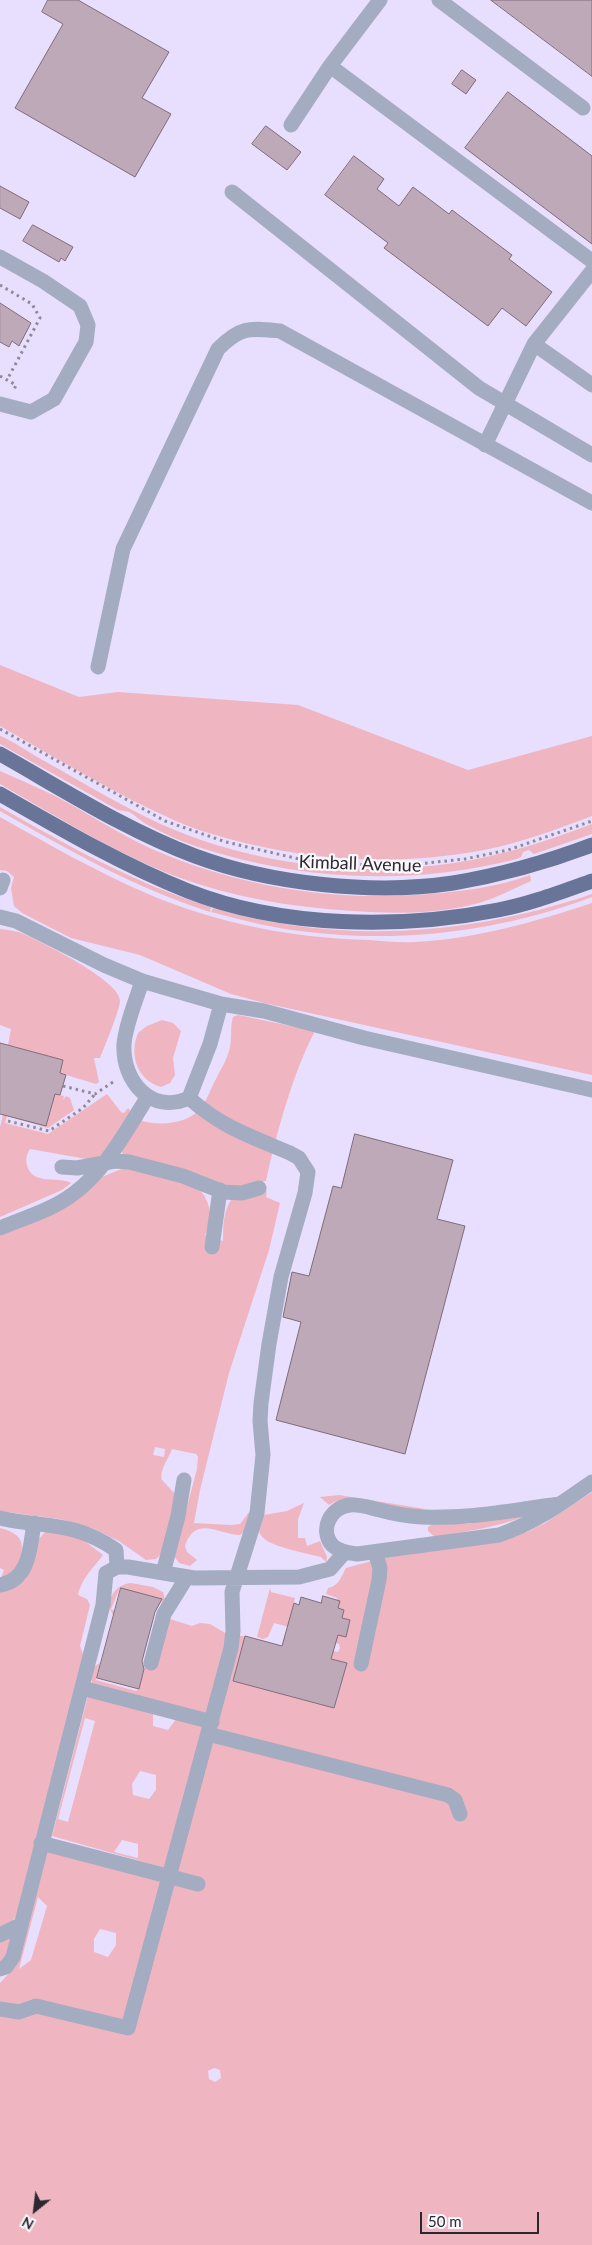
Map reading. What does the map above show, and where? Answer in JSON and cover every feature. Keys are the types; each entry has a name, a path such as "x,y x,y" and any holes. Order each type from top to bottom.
{"main road":[{"name":"Kimball Avenue","path":"0,754 156,840 224,865 291,880 328,885 375,887 452,883 530,867 592,845"},
{"path":"0,794 133,867 188,891 221,903 288,916 378,922 433,919 499,910 592,881"}],"street":[{"path":"291,125 330,66 380,0"},
{"path":"439,0 583,108"},
{"path":"330,66 592,261"},
{"path":"232,192 459,373 506,405 592,455"},
{"path":"0,257 80,306 88,325 86,342 54,399 31,412 0,404"},
{"path":"485,445 534,344 592,271"},
{"path":"98,667 123,549 218,349 231,336 249,328 280,331 592,503"},
{"path":"534,344 592,385"},
{"path":"0,917 16,921 96,961 142,981 221,1004 264,1011 364,1038 592,1090"},
{"path":"142,981 124,1044 125,1061 133,1078 147,1098 160,1103 177,1104 189,1098 210,1044 221,1004"},
{"path":"0,1228 72,1195 103,1164 147,1098"},
{"path":"0,2009 19,2012 36,2006 128,2028 232,1642 232,1592 257,1513 263,1456 260,1421 261,1403 270,1344 281,1277 305,1193 308,1172 299,1158 226,1127 189,1098"},
{"path":"62,1167 77,1168 114,1161 144,1164 235,1194 259,1188"},
{"path":"212,1247 220,1190"},
{"path":"163,1573 180,1509 184,1480"},
{"path":"560,1504 489,1515 453,1518 404,1515 350,1505 333,1514 327,1524 326,1531 332,1545 345,1552 357,1554 499,1535 521,1528 560,1504 592,1482"},
{"path":"0,1518 78,1530 106,1543 116,1550 117,1567"},
{"path":"0,1585 11,1583 24,1569 34,1523"},
{"path":"0,1969 6,1967 13,1957 103,1605 106,1573 117,1567 145,1569 187,1577 266,1579 311,1575 330,1569 345,1552"},
{"path":"361,1664 379,1580 380,1568 375,1552"},
{"path":"151,1663 164,1614 187,1577"},
{"path":"82,1688 210,1728 448,1795 455,1800 460,1814"},
{"path":"42,1843 198,1884"},
{"path":"0,1936 20,1925"}],"path":[{"path":"0,285 32,304 40,318 7,380"},
{"path":"0,376 16,385"},
{"path":"0,729 165,821 226,842 315,861 389,867 465,859 508,850 592,821"},
{"path":"8,1121 49,1130 84,1108 95,1094 121,1078"},
{"path":"63,1086 95,1094"}],"shaded area":[{"path":"0,0 592,0 592,2245 0,2245"},
{"path":"0,665 79,697 118,692 298,705 468,770 592,736 592,816 512,844 454,855 424,858 334,858 245,843 210,834 153,811 0,726"},
{"path":"0,736 120,804 183,833 220,846 258,856 297,863 376,869 415,867 454,863 507,852 592,824 592,834 534,854 529,850 523,852 521,857 517,859 477,868 437,873 357,876 277,867 198,847 165,834 146,824 130,812 118,810 0,744"},
{"path":"0,771 55,796 152,849 187,863 258,883 330,894 404,896 497,885 530,875 531,881 482,902 446,910 431,911 385,913 355,911 305,907 256,899 183,879 119,851 0,784"},
{"path":"0,807 77,850 129,876 211,907 210,912 155,892 102,867 0,811"},
{"path":"0,817 91,867 175,905 257,928 284,932 341,939 398,942 437,940 505,928 549,917 592,903 592,1075 264,1003 231,994 140,955 71,938 22,913 14,906 11,888 14,877 7,871 0,870"},
{"path":"592,894 592,897 554,910 515,920 475,928 395,936 354,936 314,933 266,925 211,912 213,908 260,920 308,927 355,931 403,931 451,927 498,919 546,908"},
{"path":"0,929 23,934 64,954 94,973 116,992 120,1004 115,1019 100,1058 94,1058 99,1082 96,1084 60,1073 63,1060 8,1045 11,1029 0,1025"},
{"path":"238,1015 315,1031 299,1065 286,1104 266,1181 233,1188 123,1155 121,1149 139,1120 154,1123 171,1123 187,1118 200,1109 228,1055 233,1017"},
{"path":"162,1020 173,1023 181,1031 173,1058 175,1075 170,1083 161,1087 153,1084 141,1073 137,1066 134,1050 138,1033 147,1026"},
{"path":"55,1094 64,1096 63,1100 66,1096 70,1098 74,1110 48,1128 7,1116 5,1123 48,1134 107,1094 121,1112 124,1113 128,1108 132,1113 102,1155 92,1160 30,1149 26,1160 31,1173 36,1177 71,1183 62,1190 0,1217 0,1127 3,1115"},
{"path":"124,1168 195,1186 205,1196 208,1203 210,1216 205,1235 223,1241 223,1225 231,1200 267,1191 266,1197 280,1203 269,1250 229,1373 200,1490 194,1523 240,1524 250,1511 244,1532 240,1535 202,1528 189,1536 185,1546 187,1552 197,1560 190,1566 179,1563 174,1556 197,1469 198,1457 196,1454 172,1449 163,1468 162,1480 176,1495 162,1553 156,1559 146,1560 119,1541 92,1528 60,1519 0,1511 0,1236 77,1200 99,1178","holes":["155,1447 165,1449 164,1457 153,1455"]},
{"path":"592,1492 592,2245 0,2245 0,2011 36,2009 121,2032 177,1872 237,1636 245,1636 233,1681 334,1708 347,1663 331,1659 333,1651 338,1652 340,1648 339,1644 335,1643 338,1635 346,1637 350,1621 342,1618 344,1610 338,1608 337,1598 326,1594 328,1588 339,1581 346,1568 383,1558 527,1532 545,1523","holes":["214,2068 220,2070 221,2078 215,2082 209,2079 208,2071"]},
{"path":"339,1495 431,1510 487,1509 532,1500 485,1511 434,1515 403,1512 365,1501 346,1499 329,1505 320,1497"},
{"path":"304,1503 298,1519 298,1538 305,1538 307,1546 320,1541 327,1557 326,1562 321,1557 271,1543 260,1534 259,1527 264,1515 287,1511"},
{"path":"523,1515 524,1517 502,1524 435,1537 428,1531 428,1527 433,1524 468,1524"},
{"path":"0,1528 16,1535 22,1545 15,1574 1,1578 4,1570 0,1568"},
{"path":"47,1530 82,1539 103,1555 85,1578 78,1595 87,1599 90,1605 80,1646 83,1654 16,1917 0,1931 0,1590 25,1580 30,1571 38,1540"},
{"path":"131,1583 153,1587 163,1592 170,1619 192,1626 200,1623 210,1624 227,1634 209,1716 92,1683 95,1666 100,1663 96,1680 136,1691 139,1689 162,1600 120,1588 111,1609 115,1611 114,1616 111,1611 110,1605 112,1595 120,1587"},
{"path":"270,1588 271,1592 295,1598 288,1625 292,1628 274,1623 268,1637 263,1639 257,1637"},
{"path":"88,1696 205,1725 165,1868 52,1836","holes":["153,1713 176,1719 168,1730 153,1726","85,1718 95,1721 68,1822 58,1819","140,1771 156,1775 156,1790 149,1799 133,1795 132,1784","122,1840 138,1844 138,1858 114,1852"]},
{"path":"47,1850 161,1880 126,2022 0,2003 0,1983 13,1969","holes":["38,1897 47,1906 31,1960 19,1969","100,1929 116,1933 116,1945 108,1957 94,1952 94,1939"]},
{"path":"14,1933 8,1954 0,1965 0,1940"}],"building":[{"path":"48,0 78,0 169,52 142,98 171,114 135,177 15,108 63,24 42,12"},
{"path":"491,0 592,0 592,76"},
{"path":"462,70 476,80 466,94 452,84"},
{"path":"508,92 592,156 592,244 465,148"},
{"path":"266,126 301,152 287,170 252,144"},
{"path":"354,156 384,179 377,189 399,206 413,187 449,214 452,210 512,255 509,259 552,292 526,326 502,308 488,326 384,248 388,243 325,195"},
{"path":"0,186 29,202 20,219 0,208"},
{"path":"33,225 73,247 65,261 61,258 59,262 23,241"},
{"path":"0,303 31,323 19,346 12,341 9,347 0,342"},
{"path":"0,1043 63,1060 60,1073 66,1075 60,1095 55,1094 46,1126 0,1114"},
{"path":"355,1134 453,1160 437,1219 465,1226 405,1454 276,1420 301,1322 283,1317 292,1272 309,1276 333,1186 341,1188"},
{"path":"121,1588 162,1599 155,1612 142,1661 144,1669 139,1689 97,1678"},
{"path":"323,1596 340,1601 338,1608 344,1610 342,1618 350,1620 346,1637 338,1635 331,1659 347,1663 334,1708 233,1681 245,1636 282,1646 294,1603 299,1605 301,1597 321,1603"}]}
